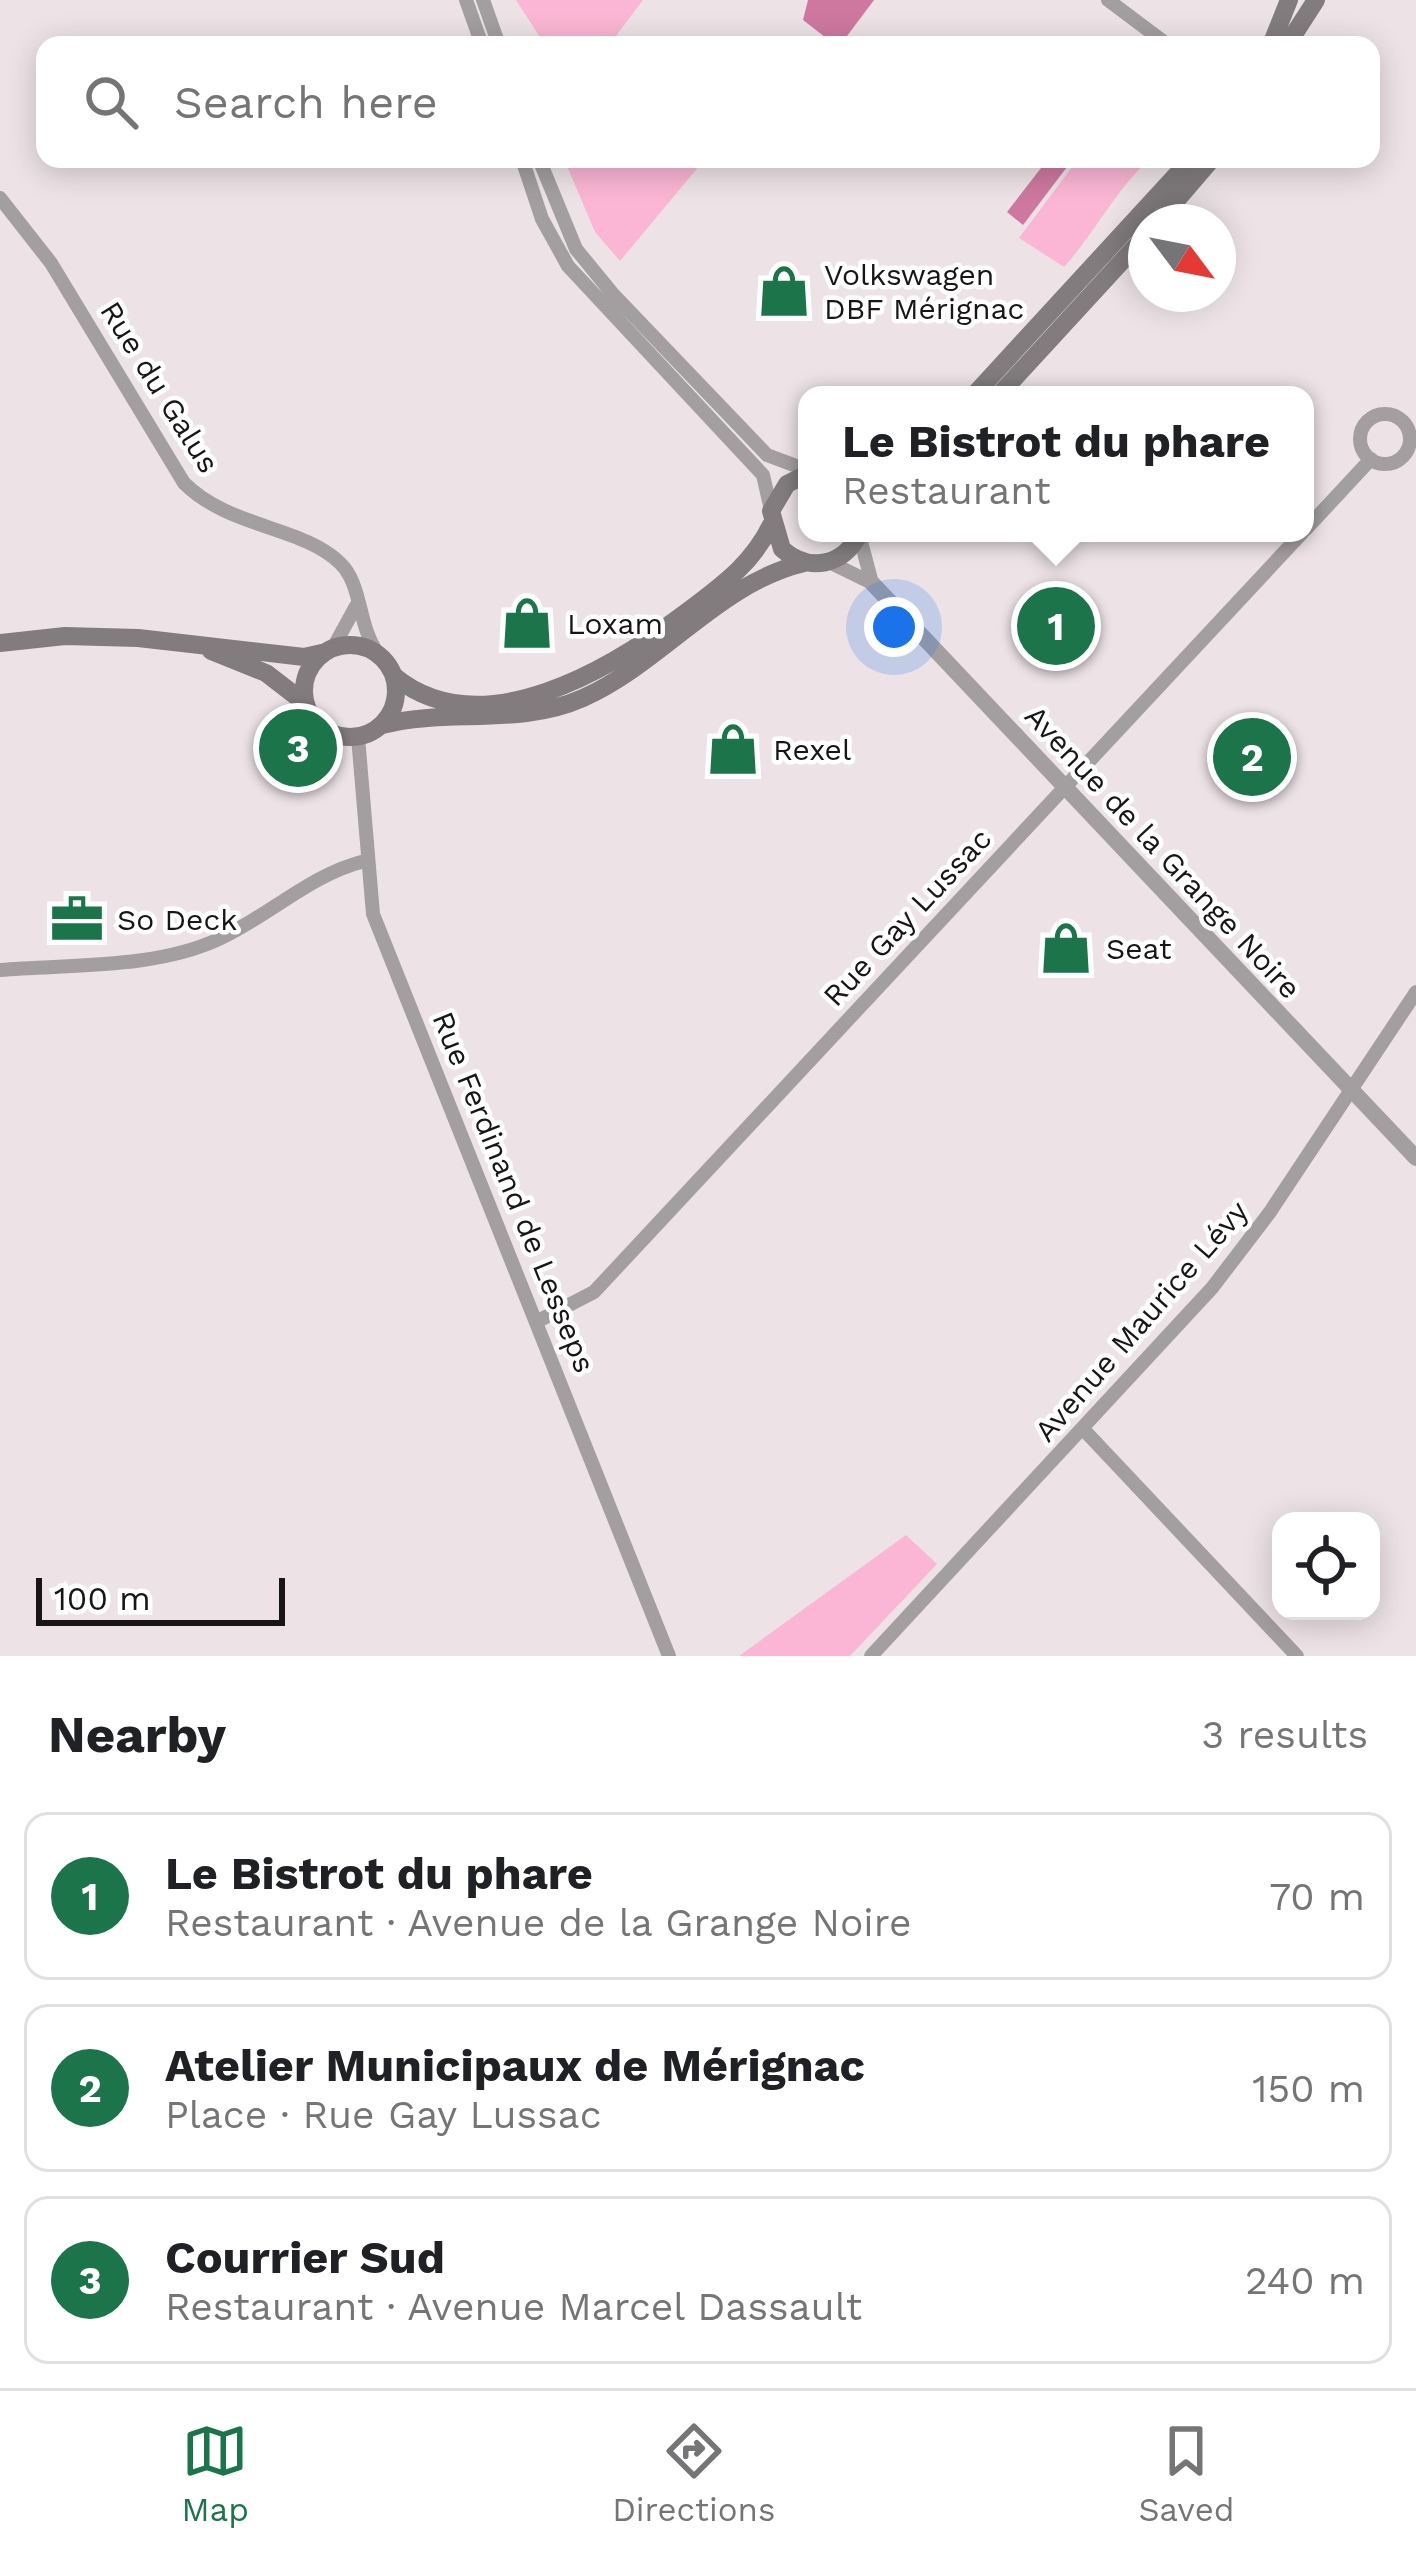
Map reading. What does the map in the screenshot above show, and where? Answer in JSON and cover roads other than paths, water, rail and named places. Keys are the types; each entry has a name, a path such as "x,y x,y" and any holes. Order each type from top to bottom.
{"main road":[{"path":"1275,36 1289,0"},
{"path":"1293,36 1316,0"},
{"path":"982,386 1183,168"},
{"path":"1173,204 1204,168"},
{"path":"1007,386 1128,255"},
{"path":"0,643 96,636 304,657 357,646 379,655 394,676 428,698 516,699 576,683 633,652 740,571 787,484 798,477"},
{"path":"771,518 782,549 804,563"},
{"path":"202,647 266,673 305,703 320,726 358,736 408,718 530,714 572,703 644,663 750,583 804,563 831,562 856,542"},
{"path":"305,703 307,674 330,650"},
{"path":"382,724 395,702 394,676"}],"street":[{"path":"466,0 479,36"},
{"path":"483,0 496,36"},
{"path":"1108,0 1156,36"},
{"path":"525,168 542,219 568,266 763,475 771,518"},
{"path":"543,168 568,233 612,293 767,455 798,468"},
{"name":"Rue du Galus","path":"0,198 51,263 184,483 216,509 329,554 350,576 364,634 379,655"},
{"name":"Rue Gay Lussac","path":"1314,519 1371,459"},
{"name":"Avenue de la Grange Noire","path":"862,542 872,583"},
{"name":"Rue Gay Lussac","path":"538,1321 594,1292 1293,542"},
{"name":"Avenue de la Grange Noire","path":"831,562 872,583 1416,1158"},
{"path":"330,650 356,606"},
{"name":"Rue Ferdinand de Lesseps","path":"358,736 364,861 373,914 669,1656"},
{"path":"0,970 179,954 220,939 338,867 364,861"},
{"name":"Avenue Maurice Lévy","path":"871,1656 1213,1288 1416,992"},
{"path":"1085,1431 1298,1656"}],"place":[{"name":"Volkswagen DBF Mérignac","path":"784,291"},
{"name":"Loxam","path":"527,623"},
{"name":"Le Bistrot du phare","path":"1056,626"},
{"name":"Courrier Sud","path":"298,748"},
{"name":"Rexel","path":"733,749"},
{"name":"Atelier Municipaux de Mérignac","path":"1252,757"},
{"name":"So Deck","path":"77,919"},
{"name":"Seat","path":"1066,948"}]}
